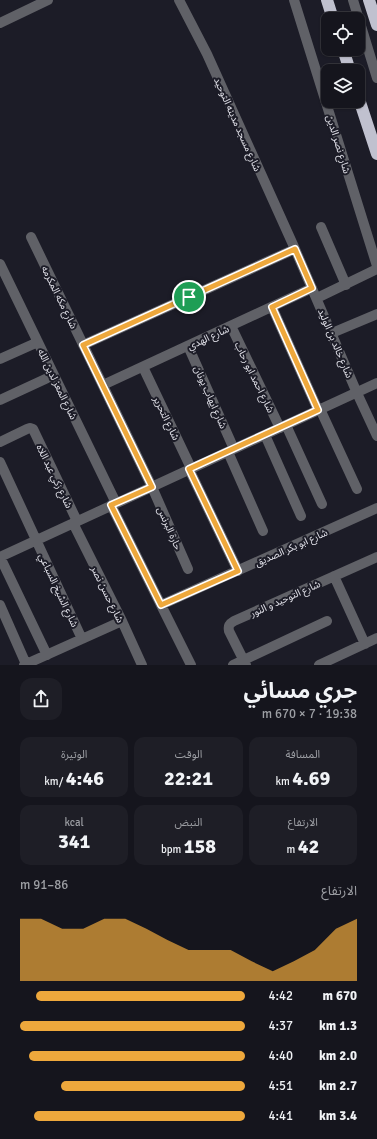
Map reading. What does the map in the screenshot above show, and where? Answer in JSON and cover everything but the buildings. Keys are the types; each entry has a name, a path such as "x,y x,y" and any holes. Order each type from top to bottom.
{"highway":[{"path":"326,0 330,12"},
{"path":"369,0 377,24"},
{"path":"362,108 377,154"}],"street":[{"path":"1,20 48,0"},
{"name":"شارع مسجد مدينه التوحيد","path":"179,0 207,54 295,249"},
{"name":"شارع نصر الدين","path":"294,0 377,266"},
{"path":"353,0 377,78"},
{"path":"321,227 346,285"},
{"name":"شارع مكه المكرمه","path":"31,237 152,487"},
{"path":"83,345 295,249"},
{"name":"شارع خالد بن الوليد","path":"295,249 377,436"},
{"name":"شارع المعز لدين الله","path":"0,264 54,375 161,605 191,665"},
{"path":"317,298 377,269"},
{"name":"شارع الهدي","path":"103,385 312,288"},
{"path":"272,307 357,489"},
{"path":"332,333 377,314"},
{"name":"شارع احمد ابو رحاب","path":"231,326 322,504"},
{"path":"0,359 38,342"},
{"name":"شارع ايهاب يونان","path":"188,346 263,531"},
{"name":"شارع التحرير","path":"143,367 238,571"},
{"path":"0,400 54,375"},
{"path":"46,655 0,557 377,383"},
{"name":"شارع زكي عبد اللاه","path":"0,442 32,428 75,522"},
{"path":"264,435 301,516"},
{"name":"شارع الشيخ السباعي","path":"0,462 82,639"},
{"name":"حارة البرنس","path":"152,487 188,569"},
{"name":"شارع ابو بكر الصديق","path":"161,605 377,508"},
{"name":"شارع حسن نصر","path":"75,522 122,621 139,664"},
{"name":"شارع التوحيد و النور","path":"245,662 229,631 228,627 230,624 377,557"},
{"path":"334,576 365,644"},
{"path":"0,605 25,664 122,621"},
{"path":"233,665 245,662 327,621"},
{"path":"319,665 377,638"}],"route":[{"path":"295,249 312,288 272,307 318,410 189,469 238,571 161,605 111,505 152,487 83,345 189,297 295,249"}]}
